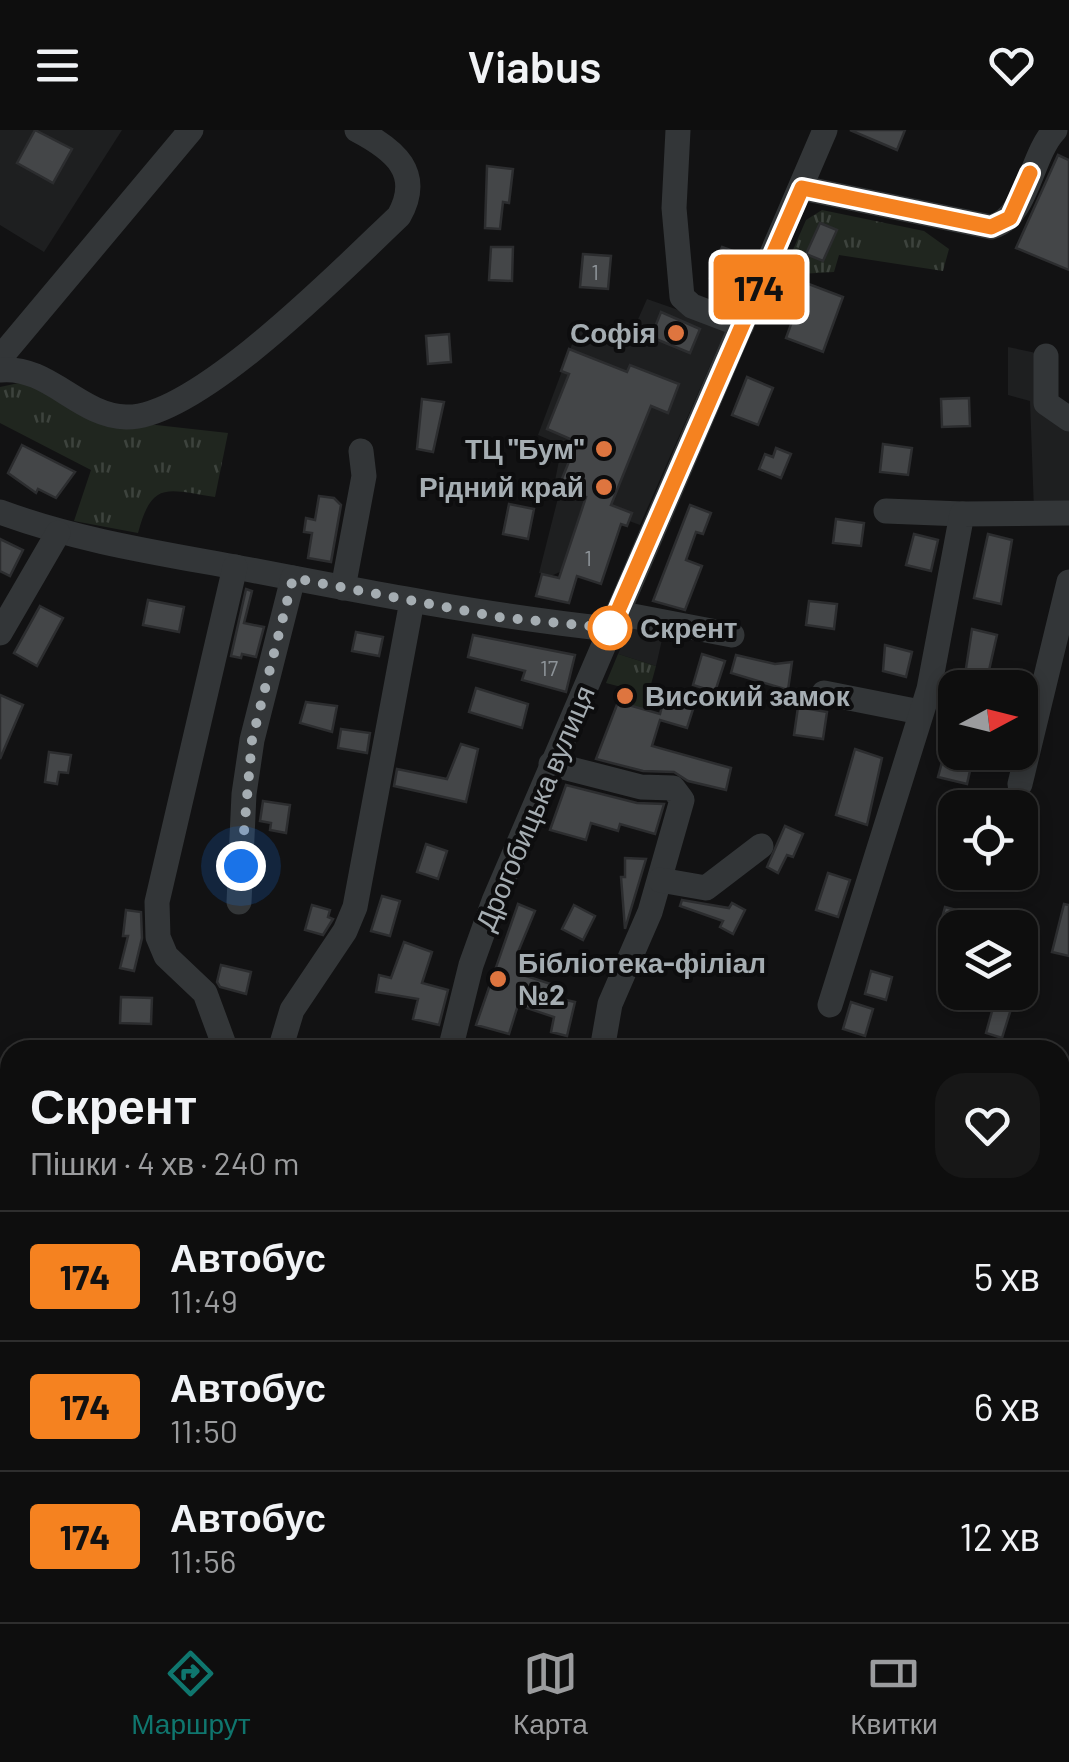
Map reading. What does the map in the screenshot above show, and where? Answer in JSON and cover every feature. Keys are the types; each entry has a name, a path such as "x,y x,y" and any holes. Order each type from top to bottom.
{"street":[{"path":"0,358 191,130"},
{"path":"0,370 28,370 110,414 129,417 204,386 286,323 399,216 409,193 407,170 379,141 358,130"},
{"path":"678,130 674,208 682,297 692,306 742,324"},
{"name":"Дрогобицька вулиця","path":"453,1040 477,949 551,764 825,130"},
{"path":"802,188 991,227 1002,225 1014,213 1042,145 1055,130"},
{"path":"1046,356 1046,403 1069,418"},
{"path":"343,588 364,476 361,451"},
{"path":"886,511 1069,513"},
{"path":"0,512 58,533 412,601 732,635"},
{"path":"830,1005 929,688 962,514"},
{"path":"0,634 58,533"},
{"path":"222,1040 205,993 166,956 158,937 157,902 235,567"},
{"path":"239,902 244,794 252,740 293,578"},
{"path":"1020,784 1069,582"},
{"path":"283,1040 292,1010 339,940 355,908 412,601"},
{"path":"824,693 920,712"},
{"path":"551,764 641,787 664,786 680,793 660,880 617,985 604,1040"},
{"path":"660,880 706,888 762,846"}],"shaded area":[{"path":"0,130 122,130 44,252 0,225"},
{"path":"647,299 727,327 640,525 629,521 627,526 621,524 602,582 562,571 551,576 539,573 559,494 553,491 562,445 538,435 580,323 628,342"},
{"path":"1008,347 1041,354 1069,424 1069,509 1034,511 1030,401 1008,395"},
{"path":"631,625 664,631 656,666 618,654"}],"green space":[{"path":"822,210 924,231 949,249 943,271 839,255 834,272 800,274 785,268 806,220"},
{"path":"28,381 129,422 228,433 215,497 164,492 149,504 138,533 74,521 91,470 0,423 0,387"},
{"path":"618,654 656,666 644,710 629,705 633,690 606,683"}],"building":[{"path":"35,130 72,149 53,183 17,163"},
{"path":"850,130 905,130 897,150"},
{"path":"1058,155 1069,160 1069,270 1016,248"},
{"path":"487,166 513,169 509,203 503,202 500,229 485,228"},
{"path":"820,223 837,230 823,261 806,254"},
{"path":"491,247 513,247 512,281 489,280"},
{"path":"722,247 744,255 732,286 710,278"},
{"path":"583,254 611,256 608,289 580,287"},
{"path":"806,283 843,297 823,352 786,338"},
{"name":"Софія","path":"661,312 700,329 690,353 651,337"},
{"path":"449,334 451,362 428,364 426,336"},
{"path":"569,349 627,372 630,365 679,384 668,413 651,406 611,505 632,513 627,526 621,524 601,584 577,576 569,603 536,596 542,574 559,578 586,497 559,486 577,442 547,429 569,374 561,371"},
{"path":"747,377 773,388 758,425 732,415"},
{"path":"969,398 970,426 942,427 941,399"},
{"path":"422,399 444,402 433,452 417,449"},
{"path":"883,444 912,448 908,475 880,472"},
{"path":"22,445 75,472 56,498 38,489 36,493 8,473"},
{"path":"776,448 791,454 781,478 759,469 765,454 773,457"},
{"path":"319,496 334,498 341,505 331,562 308,558 312,533 304,532 306,518 315,520"},
{"path":"509,504 534,509 528,539 503,534"},
{"path":"690,505 711,513 703,534 696,532 686,560 702,566 685,610 653,601"},
{"path":"836,519 864,523 861,546 833,543"},
{"path":"914,534 938,540 931,571 906,565"},
{"path":"988,534 1012,540 1001,604 974,598"},
{"path":"0,539 23,550 10,576 0,571"},
{"path":"246,589 252,591 244,623 264,627 256,657 242,654 241,658 231,656"},
{"path":"148,600 184,607 179,632 143,625"},
{"path":"809,601 837,604 834,629 806,625"},
{"path":"40,606 63,618 37,666 14,653"},
{"path":"972,629 997,635 989,670 966,670"},
{"path":"356,632 383,637 379,656 352,651"},
{"path":"473,635 575,655 566,692 522,680 525,671 468,657"},
{"path":"885,645 912,652 906,677 883,671"},
{"path":"702,654 725,661 715,692 693,685"},
{"path":"736,655 775,664 792,662 788,690 731,673"},
{"path":"476,688 528,704 522,728 469,712"},
{"path":"666,691 696,700 687,728 660,720 652,746 731,768 726,790 688,781 674,772 643,771 596,759 618,702 660,714"},
{"path":"0,695 23,705 0,759"},
{"path":"306,702 337,706 332,732 300,723"},
{"path":"798,707 827,712 823,739 794,735"},
{"path":"341,729 370,733 367,753 338,748"},
{"path":"461,744 478,749 466,802 394,786 397,769 447,779"},
{"path":"855,749 882,758 867,825 836,815"},
{"path":"49,752 71,755 68,773 59,772 57,784 45,782"},
{"path":"940,770 970,770 967,784 938,777"},
{"path":"566,785 637,803 664,804 655,834 620,824 618,831 591,823 586,840 550,830"},
{"path":"263,801 290,805 286,833 270,830 271,823 260,821"},
{"path":"785,826 803,834 793,857 787,855 778,873 767,867"},
{"path":"426,844 447,851 438,879 417,872"},
{"path":"625,858 646,859 625,929 621,877 625,877"},
{"path":"828,873 850,880 838,917 816,910"},
{"path":"382,896 400,901 390,936 371,931"},
{"path":"682,900 729,908 732,903 745,910 733,934 720,927 723,921 680,906"},
{"path":"518,904 535,911 518,952 533,958 526,976 551,984 548,996 575,1002 567,1036 551,1032 554,1017 518,1005 509,1034 476,1025"},
{"path":"1064,904 1069,905 1069,956 1052,952"},
{"path":"312,905 330,910 328,917 333,919 323,935 305,930"},
{"path":"574,905 595,916 583,940 562,929"},
{"path":"126,910 141,912 142,938 134,971 120,968 128,936 123,936"},
{"path":"404,942 432,952 422,983 448,990 439,1025 413,1019 418,999 376,992 379,975 391,978"},
{"path":"221,965 251,972 246,994 220,987 217,982"},
{"path":"871,971 892,977 886,1000 865,994"},
{"path":"121,997 152,998 151,1024 120,1023"},
{"path":"851,1002 873,1009 865,1036 843,1029"},
{"path":"992,1010 1011,1010 1002,1038 986,1033"}],"bus line":[{"name":"174","path":"610,629 802,188 981,228 1002,225 1010,218 1030,173"}],"place":[{"name":"Софія","path":"676,333"},
{"name":"ТЦ \"Бум\"","path":"604,449"},
{"name":"Рідний край","path":"604,487"},
{"name":"Скрент","path":"610,628"},
{"name":"Високий замок","path":"625,696"},
{"name":"Бібліотека-філіал №2","path":"498,979"}],"route":[{"path":"241,866 244,794 252,740 293,578 498,617 610,628"}]}
